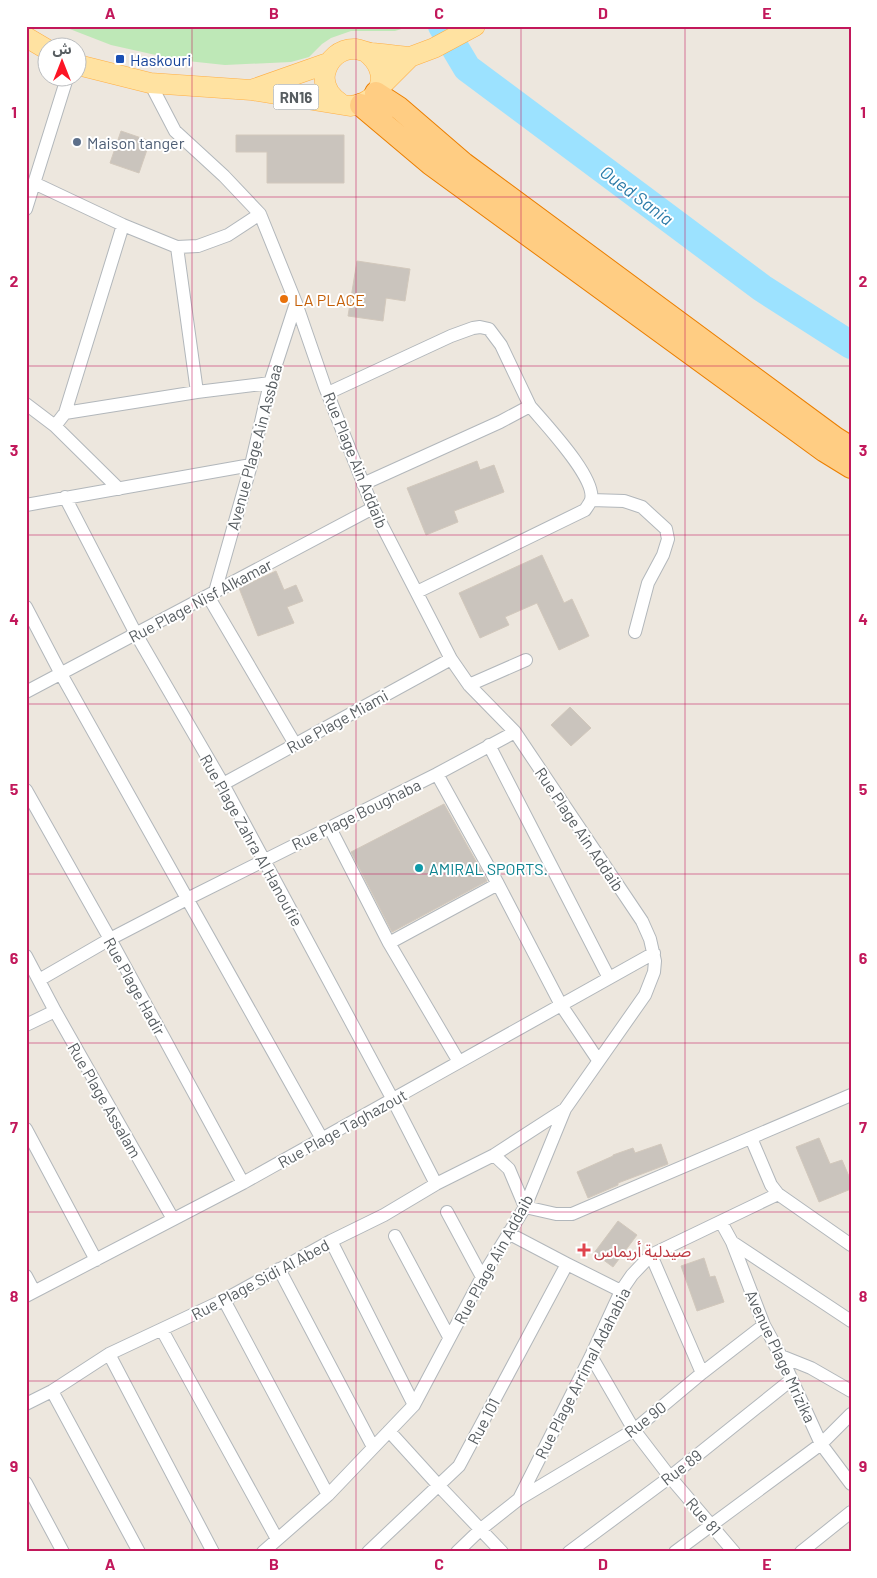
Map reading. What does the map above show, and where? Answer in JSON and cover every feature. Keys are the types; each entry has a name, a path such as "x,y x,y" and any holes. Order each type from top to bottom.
{"highway":[{"path":"364,97 399,108 464,164 851,448"},
{"path":"364,97 431,164 825,451 851,467"}],"main road":[{"name":"RN16","path":"410,57 366,52 356,49 345,50 335,55 328,63 324,81 327,90 333,98 364,97 410,57 434,48 473,27"},
{"path":"26,37 38,44"},
{"path":"364,97 381,77 379,67 374,58 366,52"},
{"name":"RN16","path":"251,90 328,63"},
{"name":"RN16","path":"88,67 150,82 364,97"}],"street":[{"name":"Rue Plage Ain Addaib","path":"150,82 176,131 224,176 260,214 296,303 328,394 373,508 451,659 469,685 515,732 642,921 654,953 654,972 645,995 565,1109 525,1207 482,1277 414,1405 328,1495 263,1552"},
{"path":"26,208 63,88"},
{"path":"34,183 123,225 177,247 198,246 228,235 260,214"},
{"path":"55,426 65,413 123,225"},
{"path":"177,247 197,392"},
{"name":"Avenue Plage Ain Assbaa","path":"211,594 250,466 270,383 296,303"},
{"path":"328,394 452,336 473,328 489,329 501,345 530,406 580,469 589,485 588,505"},
{"path":"65,413 197,392 270,383"},
{"path":"26,404 55,426 119,489"},
{"path":"363,484 500,422 530,406"},
{"path":"26,505 250,466"},
{"name":"Rue Plage Zahra Al Hanoufie","path":"65,498 136,634 223,784 436,1184"},
{"path":"417,592 588,505 624,501 642,506 666,529 668,540 663,555 648,583 635,632"},
{"name":"Rue Plage Nisf Alkamar","path":"26,692 373,508"},
{"path":"211,594 295,744"},
{"path":"26,607 61,674 159,846 186,899 322,1139"},
{"name":"Rue Plage Miami","path":"223,784 451,659"},
{"path":"469,685 526,660"},
{"name":"Rue Plage Boughaba","path":"39,980 110,939 186,899 437,774 515,732"},
{"path":"489,745 609,978"},
{"path":"437,774 498,884 561,1005 598,1060"},
{"name":"Rue Plage Hadir","path":"26,790 110,939 243,1183"},
{"path":"330,828 389,942 459,1062"},
{"path":"389,942 498,884"},
{"name":"Rue Plage Taghazout","path":"30,1294 243,1183 654,953"},
{"name":"Rue Plage Assalam","path":"26,956 55,1011 173,1219"},
{"path":"26,1025 55,1011"},
{"path":"494,1155 509,1169 525,1207 556,1214 572,1214 851,1095"},
{"name":"Rue Plage Sidi Al Abed","path":"26,1404 52,1391 109,1354 224,1300 331,1241 384,1215 436,1184 494,1155 565,1109"},
{"path":"26,1129 96,1260"},
{"path":"751,1138 771,1185 778,1194 851,1245"},
{"name":"Rue Plage Arrimal Adahabia","path":"457,1552 481,1529 518,1500 591,1356 621,1291 632,1275 651,1255 778,1194"},
{"path":"447,1212 482,1277"},
{"name":"Avenue Plage Mrizika","path":"721,1222 732,1242 764,1326 781,1356 821,1444 851,1484"},
{"path":"508,1233 621,1291"},
{"path":"395,1236 449,1337"},
{"path":"331,1241 414,1405"},
{"path":"732,1242 851,1321"},
{"path":"651,1255 702,1373"},
{"name":"Rue 101","path":"368,1552 459,1466 566,1264"},
{"path":"279,1269 373,1447"},
{"path":"26,1276 30,1294"},
{"path":"224,1300 328,1495"},
{"name":"Rue 90","path":"518,1500 634,1430 702,1373 764,1326"},
{"path":"162,1330 277,1539"},
{"path":"109,1354 213,1552"},
{"name":"Rue 81","path":"591,1356 634,1430 670,1477 734,1552"},
{"path":"781,1356 810,1368 851,1392"},
{"name":"Rue 89","path":"569,1552 670,1477 791,1380"},
{"path":"52,1391 139,1552"},
{"path":"675,1552 821,1444 851,1414"},
{"path":"389,1431 502,1552"},
{"path":"26,1483 63,1552"},
{"path":"801,1552 851,1512"}],"green space":[{"path":"62,26 411,26 395,31 351,31 331,38 309,57 291,62 225,65 178,60 111,45"}],"building":[{"path":"121,131 150,141 139,173 110,163"},
{"path":"236,135 344,135 344,183 267,183 267,152 236,152"},
{"path":"357,261 410,269 405,301 386,298 383,321 348,316"},
{"path":"477,461 480,470 494,465 504,492 454,511 458,522 426,535 407,488"},
{"path":"542,555 564,603 572,599 589,636 559,650 537,603 505,617 509,625 480,638 459,593"},
{"path":"276,571 284,590 296,585 303,601 287,607 294,623 258,636 239,588"},
{"path":"570,707 591,728 571,746 551,725"},
{"name":"AMIRAL SPORTS.","path":"444,804 487,881 392,932 351,852"},
{"path":"819,1138 830,1164 842,1160 851,1181 851,1189 819,1202 796,1147"},
{"path":"661,1144 668,1164 618,1183 618,1185 588,1198 577,1172 633,1148 635,1153"},
{"path":"618,1221 637,1235 613,1267 594,1253"},
{"path":"704,1258 710,1277 715,1276 724,1302 697,1311 681,1266"}],"waterway":[{"name":"Oued Sania","path":"442,26 467,68 762,288 851,345"}],"place":[{"name":"Haskouri","path":"120,59"},
{"name":"Maison tanger","path":"77,142"},
{"name":"LA PLACE","path":"284,299"},
{"name":"AMIRAL SPORTS.","path":"419,868"},
{"name":"صيدلية أريماس","path":"584,1250"}]}
